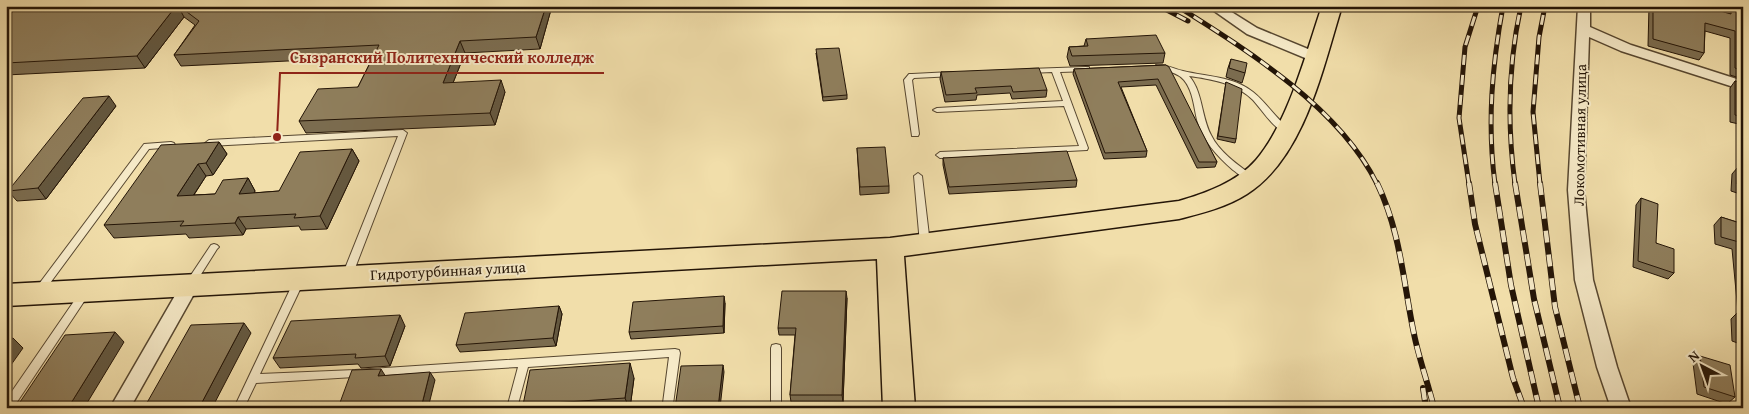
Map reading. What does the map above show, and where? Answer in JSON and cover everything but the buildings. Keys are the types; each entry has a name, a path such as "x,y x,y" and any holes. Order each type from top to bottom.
{"main road":[{"name":"Гидротурбинная улица","path":"6,295 890,248 1179,210 1231,191 1264,167 1303,96 1332,6"},
{"path":"890,248 899,408"}],"street":[{"path":"1213,6 1252,31 1316,57"},
{"name":"Локомотивная улица","path":"1584,6 1576,190 1584,280 1607,368 1621,408"},
{"path":"1582,29 1626,48 1743,86"},
{"path":"120,408 190,285"}],"lane":[{"path":"1153,67 1166,67 1177,70 1189,80 1196,92 1202,122 1213,146 1250,178"},
{"path":"1017,72 1098,68"},
{"path":"940,155 1084,148 1055,70"},
{"path":"915,134 908,80 912,76 960,74"},
{"path":"1181,74 1208,77 1252,94 1275,122 1286,130"},
{"path":"938,110 1067,103"},
{"path":"196,144 403,133 347,276"},
{"path":"37,293 147,146 177,145"},
{"path":"918,176 925,244"},
{"path":"190,285 214,247"},
{"path":"239,408 300,279"},
{"path":"7,408 86,290"},
{"path":"776,348 776,408"},
{"path":"253,379 675,353 666,408"},
{"path":"512,408 524,363"}],"railway":[{"path":"1159,6 1188,21"},
{"path":"1177,6 1261,62 1316,106 1340,130 1361,156 1377,184"},
{"path":"1469,184 1459,118 1465,47 1478,6"},
{"path":"1495,184 1491,117 1496,51 1503,6"},
{"path":"1515,184 1512,162 1510,95 1513,50 1521,6"},
{"path":"1540,184 1533,112 1539,37 1545,6"},
{"path":"1377,183 1396,239 1416,343 1434,408"},
{"path":"1469,183 1475,224 1513,378 1524,408"},
{"path":"1495,183 1511,285 1539,408"},
{"path":"1515,183 1534,299 1560,408"},
{"path":"1540,183 1555,307 1580,408"},
{"path":"1423,388 1426,408"}],"place":[{"name":"Сызранский Политехнический колледж","path":"277,137"}]}
